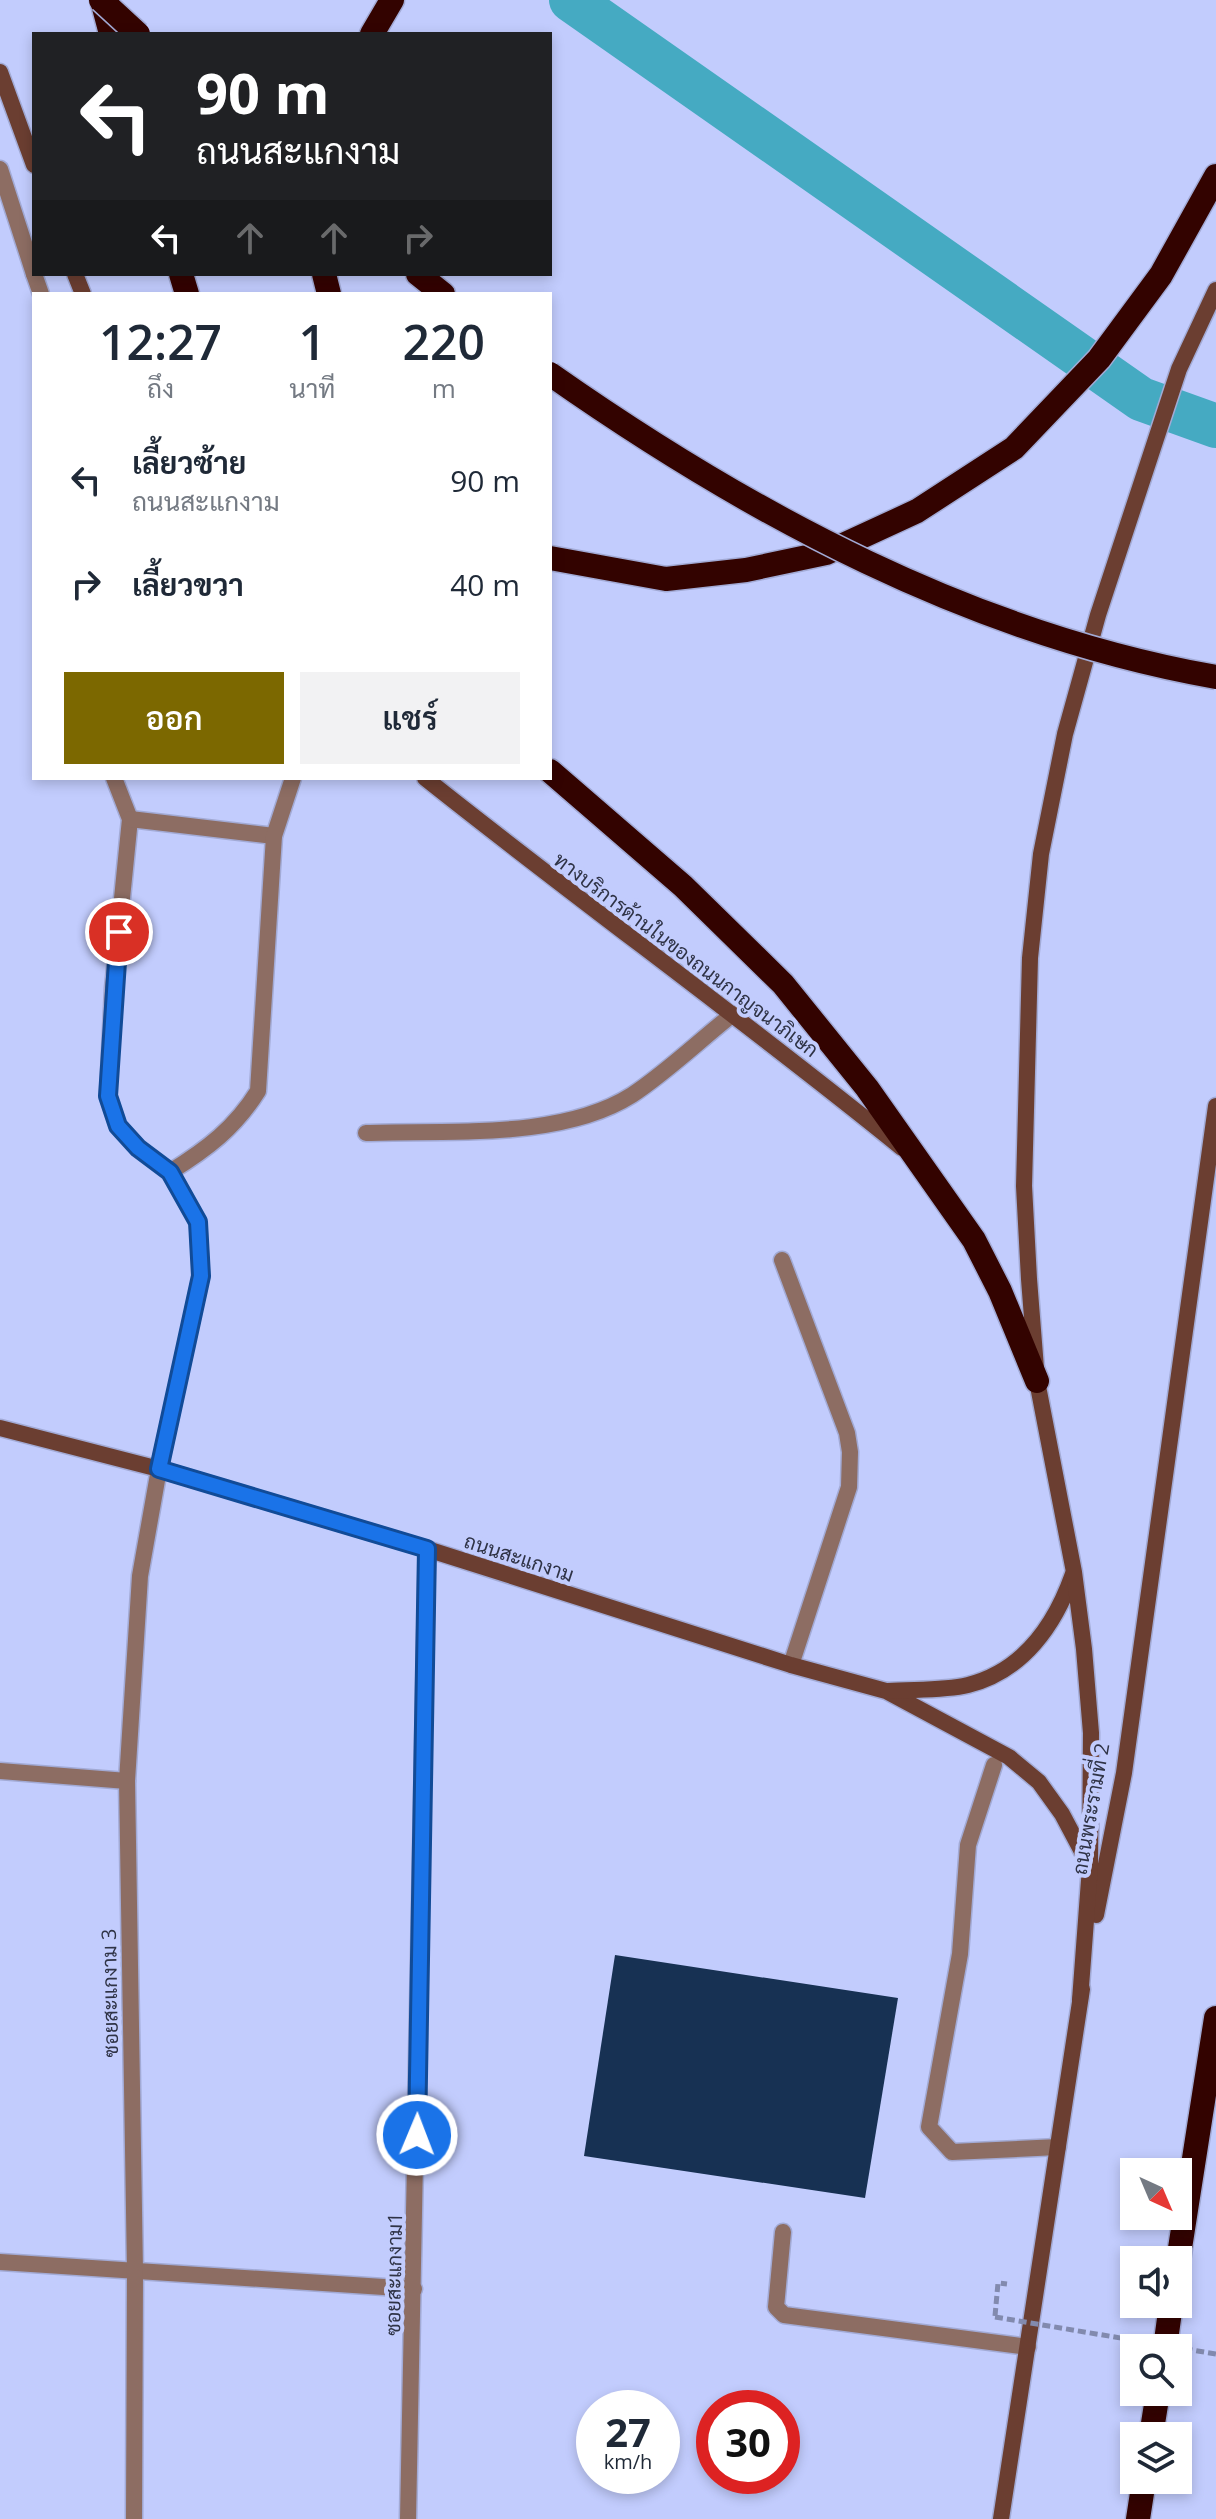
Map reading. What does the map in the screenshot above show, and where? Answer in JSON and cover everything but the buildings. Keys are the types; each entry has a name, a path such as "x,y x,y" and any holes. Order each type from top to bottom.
{"highway":[{"path":"102,0 110,32"},
{"path":"102,0 136,32"},
{"path":"373,32 392,0"},
{"path":"552,558 666,579 746,570 826,553 917,511 1014,448 1099,359 1161,275 1216,176"},
{"path":"420,276 440,292"},
{"path":"552,375 636,432 756,505 904,580 1006,622 1159,666 1216,677"},
{"path":"552,773 683,886 783,984 867,1088 974,1240 1000,1291 1037,1381"},
{"path":"1180,2246 1216,2018"},
{"path":"1138,2519 1142,2494"}],"main road":[{"path":"0,72 32,160"},
{"path":"1080,2000 1090,1867 1091,1733 1074,1572 1037,1381 1024,1186 1030,958 1041,854 1065,734 1098,615 1179,369 1216,290"},
{"name":"ทางบริการด้านในของถนนกาญจนาภิเษก","path":"428,780 549,877 733,1014 922,1165"},
{"name":"ถนนพระรามที่ 2","path":"1001,2519 1080,2000 1124,1773 1216,1106"},
{"name":"ถนนสะแกงาม","path":"0,1428 159,1469 427,1549 791,1665 886,1691 1009,1757 1039,1782 1062,1814 1090,1867"},
{"name":"ถนนสะแกงาม","path":"886,1691 967,1685 1003,1670 1038,1643 1061,1608 1074,1572"}],"street":[{"path":"0,169 32,268"},
{"path":"115,780 130,819 113,988 108,1096 118,1126 138,1148 170,1172 222,1136 242,1116 258,1091 274,836 292,780"},
{"path":"130,819 274,836"},
{"path":"366,1133 532,1127 591,1115 631,1095 733,1014"},
{"name":"ซอยสะแกงาม 3","path":"134,2519 135,2271 127,1781 140,1576 159,1469 201,1276 198,1222 170,1172"},
{"path":"782,1260 847,1433 850,1452 849,1487 791,1665"},
{"name":"ซอยสะแกงาม1","path":"408,2519 427,1549"},
{"path":"994,1765 968,1845 960,1954 929,2127 952,2152 1058,2147"},
{"path":"0,1771 127,1781"},
{"path":"783,2232 776,2307 784,2315 1028,2347"},
{"path":"0,2262 414,2289"}],"path":[{"path":"998,2283 995,2317 1216,2354"}],"waterway":[{"path":"571,0 1141,399 1216,426"}],"route":[{"path":"119,932 108,1096 118,1126 138,1148 170,1172 198,1222 201,1276 159,1469 427,1549 417,2135"}]}
